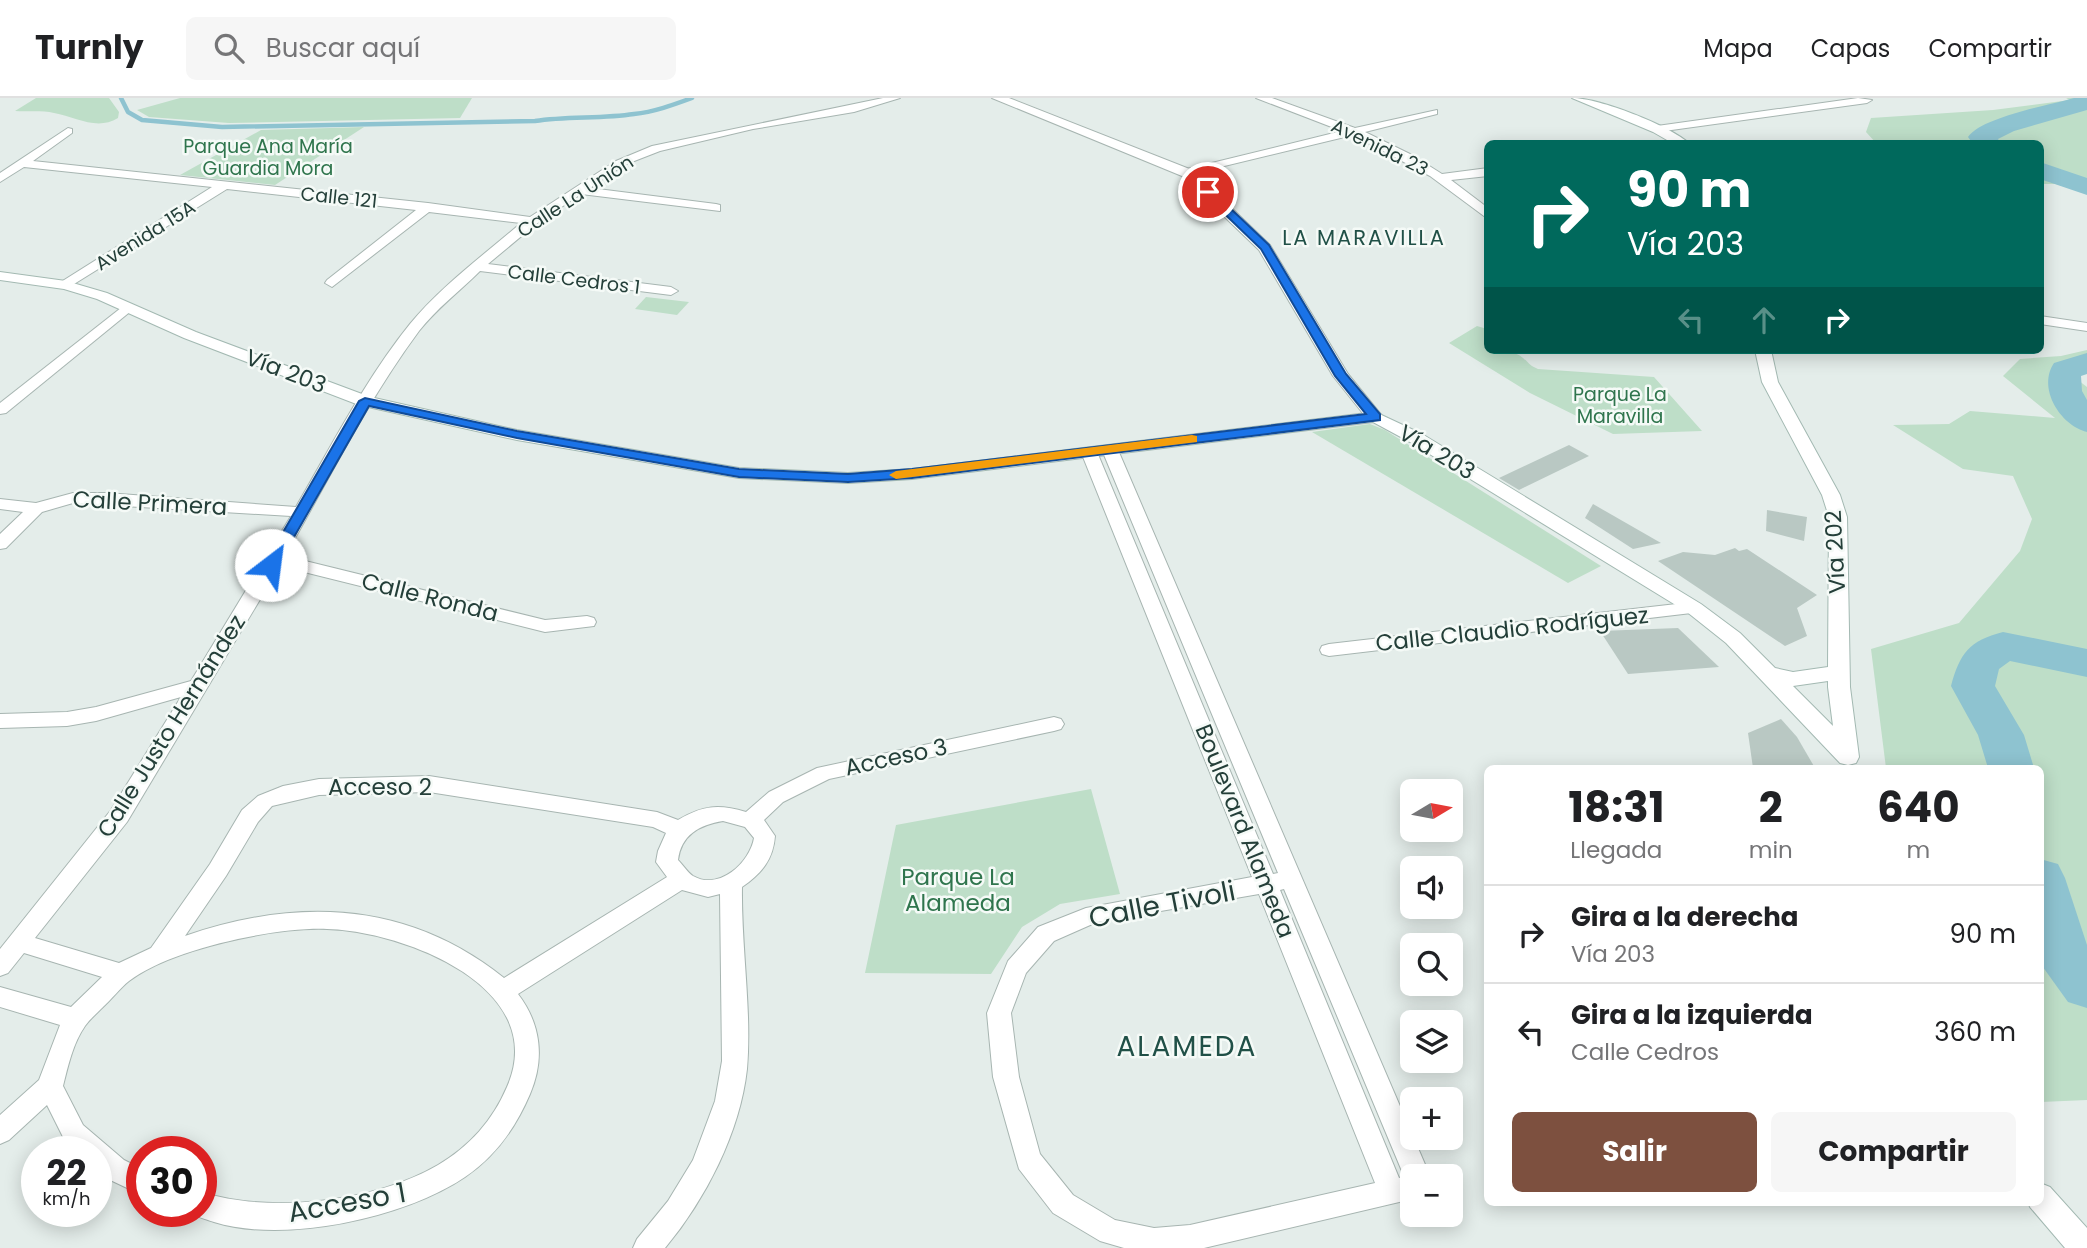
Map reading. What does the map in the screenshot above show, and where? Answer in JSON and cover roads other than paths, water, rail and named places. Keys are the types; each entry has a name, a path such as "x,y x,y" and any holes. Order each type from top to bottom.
{"main road":[{"path":"998,98 1187,173 1265,247 1341,376 1375,417"},
{"path":"1578,98 1657,129 1677,140"},
{"name":"Vía 203","path":"0,276 66,285 365,401 517,435 739,473 848,478 912,474 1375,417 1416,438 1695,608 1733,638 1770,674 1850,761"},
{"name":"Vía 202","path":"1764,354 1770,382 1831,495 1838,517 1839,672 1850,761"},
{"path":"1770,674 1793,678 1839,672"},
{"path":"2044,1202 2085,1248"}],"street":[{"name":"Calle La Unión","path":"365,401 416,326 477,267 532,220 620,163 656,148 753,126 854,109 895,98"},
{"name":"Avenida 23","path":"1261,98 1356,131 1409,156 1443,177 1484,212"},
{"path":"1657,129 1867,100"},
{"path":"1187,173 1433,112"},
{"path":"0,178 68,131"},
{"name":"Calle 121","path":"21,163 532,220"},
{"path":"1443,177 1484,172"},
{"path":"1454,186 1484,182"},
{"name":"Avenida 15A","path":"66,285 224,186"},
{"path":"578,190 716,208"},
{"path":"332,284 428,207"},
{"name":"Calle Cedros 1","path":"477,267 671,291"},
{"path":"1,410 127,307"},
{"path":"2044,321 2087,327"},
{"name":"Calle Justo Hernández","path":"0,966 119,816 275,559 365,401"},
{"name":"Boulevard Alameda","path":"1110,450 1412,1164"},
{"name":"Boulevard Alameda","path":"1089,452 1266,884 1400,1185"},
{"name":"Calle Primera","path":"0,504 36,508 73,498 302,512"},
{"path":"0,544 36,508"},
{"name":"Calle Ronda","path":"275,559 545,626 587,622"},
{"path":"1139,572 1161,569"},
{"name":"Calle Claudio Rodríguez","path":"1329,650 1695,608"},
{"path":"0,721 86,716 198,686"},
{"path":"1196,713 1221,710"},
{"name":"Acceso 3","path":"751,820 776,797 824,773 1054,724"},
{"name":"Acceso 2","path":"160,954 218,870 250,816 265,801 283,794 319,787 429,784 657,820 679,830"},
{"path":"723,813 738,814 751,820 761,828 766,839 764,852 758,864 747,875 731,883 704,887 681,880 667,862 671,840 692,821 723,813"},
{"name":"Calle Tivoli","path":"1292,879 1094,914 1046,934 1016,968 999,1013 1006,1077 1028,1160 1063,1204 1110,1232 1154,1241 1190,1238 1400,1189"},
{"path":"503,991 681,880"},
{"path":"647,1248 691,1190 714,1144 733,1075 735,988 730,917 731,883"},
{"name":"Acceso 1","path":"50,1086 59,1055 75,1019 122,974 160,954 239,928 302,920 370,924 429,941 475,965 503,991 525,1028 530,1061 521,1093 500,1128 471,1160 432,1184 386,1200 282,1215 231,1214 217,1210"},
{"path":"20,943 122,974"},
{"path":"0,997 75,1019"},
{"path":"0,1132 50,1086 77,1136"}],"waterway":[{"path":"121,98 128,112 142,120 222,127 535,121 622,116 649,112 692,98"},
{"path":"1984,140 1981,137 2005,126 2087,102"},
{"path":"2044,171 2087,187"},
{"path":"2087,363 2066,370 2063,377 2068,398 2087,421"},
{"path":"2010,765 2001,735 1973,686 1979,662 2003,646 2087,663"},
{"path":"2044,892 2060,949 2087,986"}],"district":[{"name":"LA MARAVILLA","path":"1364,238"},
{"name":"ALAMEDA","path":"1187,1046"}],"park label":[{"name":"Parque Ana María Guardia Mora","path":"268,157"},
{"name":"Parque La Maravilla","path":"1620,405"},
{"name":"Parque La Alameda","path":"958,890"}]}
